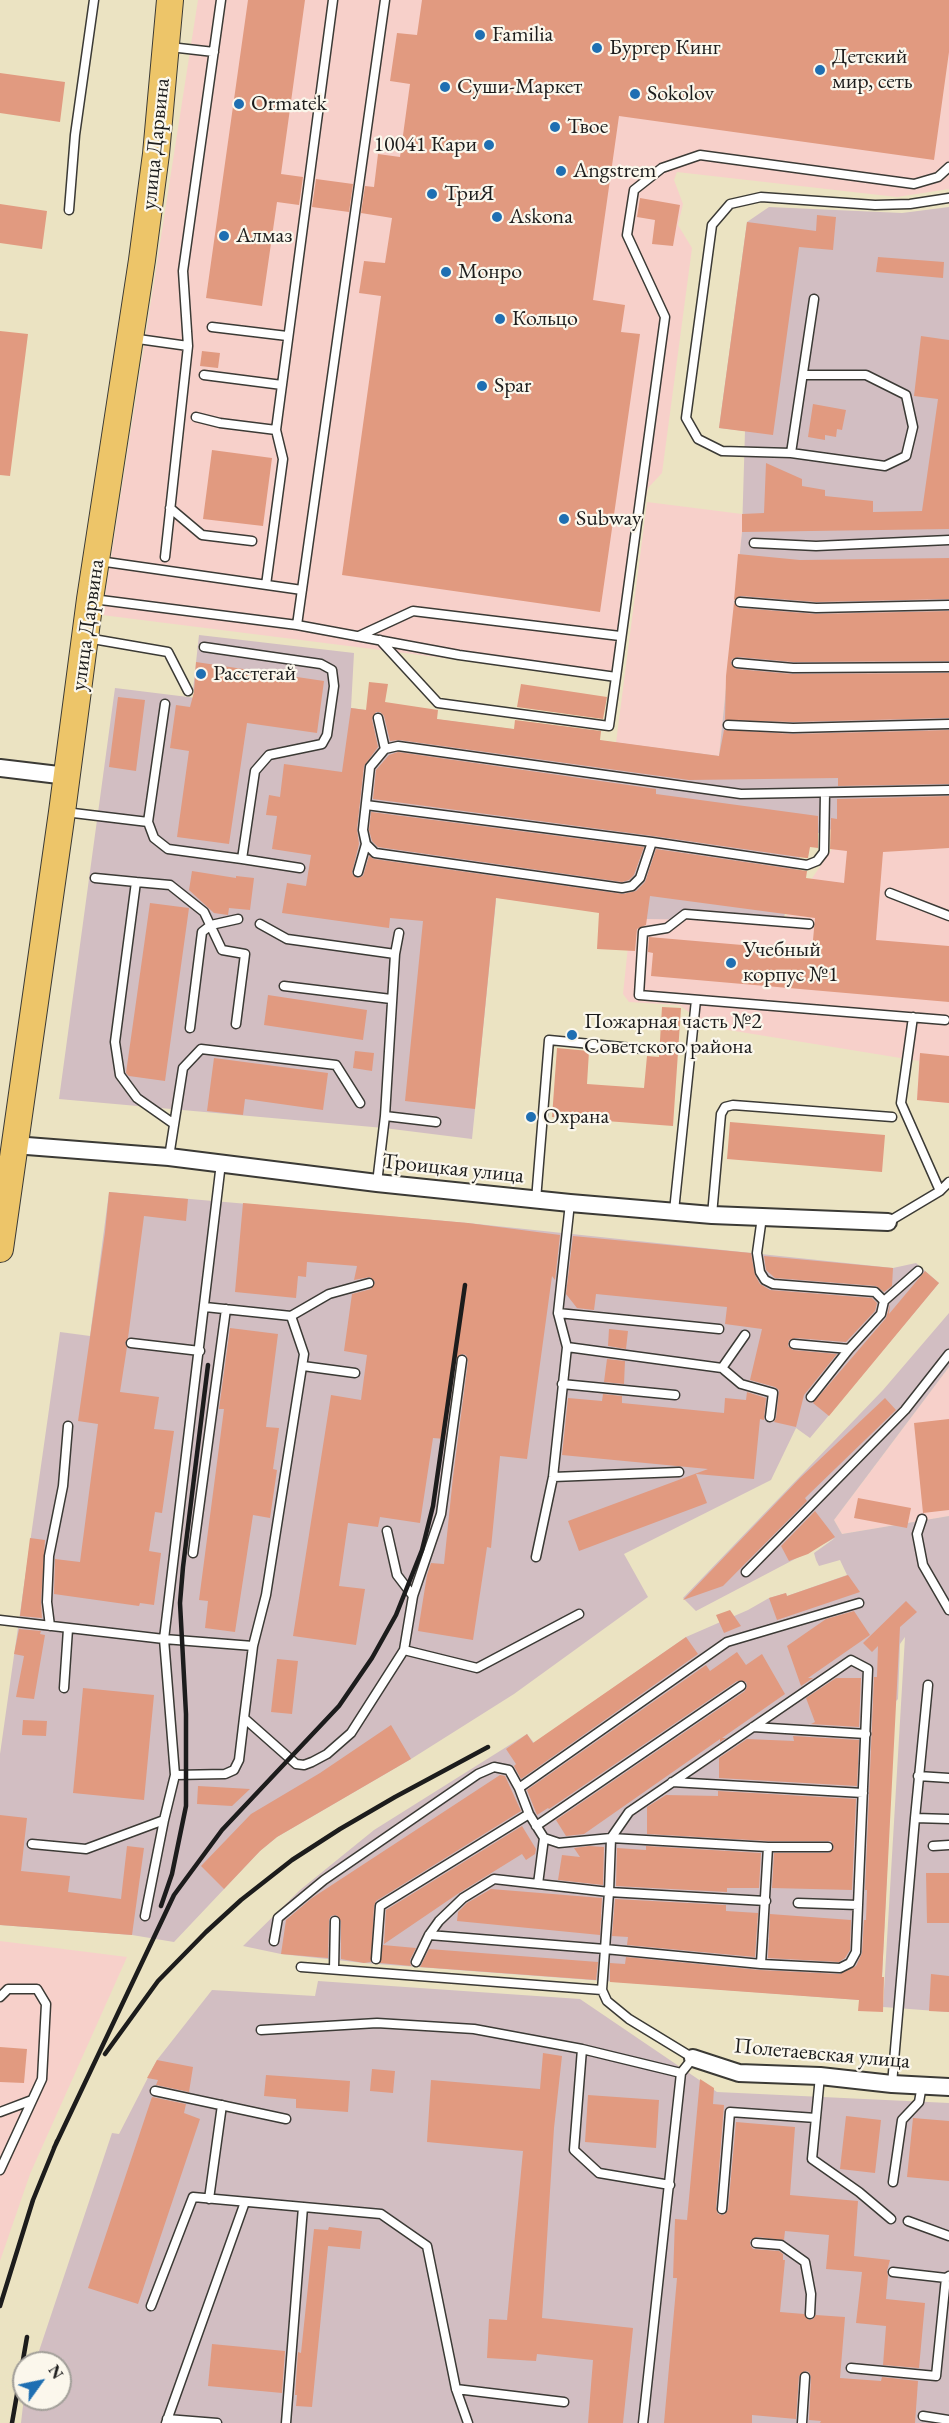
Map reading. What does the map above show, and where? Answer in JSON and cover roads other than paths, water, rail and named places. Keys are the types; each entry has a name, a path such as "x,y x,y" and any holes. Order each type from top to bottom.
{"main road":[{"name":"улица Дарвина","path":"0,1249 90,599 131,338 156,154 170,0"}],"street":[{"path":"0,768 67,776"},
{"name":"Троицкая улица","path":"14,1145 170,1157 377,1184 570,1203 712,1215 888,1222"},
{"name":"Полетаевская улица","path":"693,2058 739,2073 820,2076 892,2084 949,2087"}],"lane":[{"path":"69,210 75,135 94,0"},
{"path":"165,557 188,346 183,271 221,0"},
{"path":"266,585 283,459 276,430 333,0"},
{"path":"297,625 385,0"},
{"path":"166,46 214,52"},
{"path":"380,640 438,704 609,726 665,317 627,234 634,190 662,168 700,155 914,184 938,177 949,167"},
{"path":"803,375 866,375 906,395 913,427 906,456 885,466 791,453 722,451 698,440 686,418 712,225 730,204 761,197 875,205 910,204 949,198"},
{"path":"791,453 814,299"},
{"path":"212,327 287,336"},
{"path":"131,338 188,346"},
{"path":"204,375 282,385"},
{"path":"196,417 220,423 276,430"},
{"path":"170,508 202,535 252,541"},
{"path":"754,543 816,546 949,540"},
{"path":"96,560 302,590"},
{"path":"90,599 297,625 459,655 616,677"},
{"path":"740,602 816,608 949,605"},
{"path":"359,636 413,611 620,636"},
{"path":"85,638 168,652 188,691"},
{"path":"204,647 321,664 332,670 334,686 327,735 322,744 269,755 255,771 242,859"},
{"path":"737,663 793,668 949,667"},
{"path":"165,704 148,822 154,838 168,849 300,868"},
{"path":"378,718 385,748"},
{"path":"728,725 793,728 949,724"},
{"path":"357,872 366,844 363,830 370,767 385,748 398,746 741,794 949,790"},
{"path":"366,805 652,842 807,865 818,861 824,852 825,793"},
{"path":"62,812 148,822"},
{"path":"366,844 375,853 622,888 632,886 640,878 652,842"},
{"path":"95,878 170,885 204,912 222,950 245,954 236,1024"},
{"path":"136,882 116,1042 120,1075 137,1098 174,1124"},
{"path":"890,893 949,916"},
{"path":"808,924 686,914 667,928 643,932 639,995 945,1020"},
{"path":"190,1028 202,932 211,926 238,919"},
{"path":"260,924 287,939 395,954"},
{"path":"377,1184 385,1116 391,999 399,933"},
{"path":"284,986 391,999"},
{"path":"674,1211 696,1000"},
{"path":"913,1017 901,1103 940,1191"},
{"path":"536,1200 549,1040 643,1049"},
{"path":"170,1157 183,1068 201,1048 336,1065 360,1102"},
{"path":"712,1215 721,1114 725,1107 733,1105 892,1117"},
{"path":"385,1116 436,1122"},
{"path":"145,1916 175,1775 164,1639 221,1163"},
{"path":"888,1222 940,1191 949,1182"},
{"path":"536,1557 553,1477 567,1347 558,1313 570,1203"},
{"path":"762,1217 757,1253 760,1272 765,1280 773,1284 875,1293 884,1301"},
{"path":"811,1397 849,1349 881,1314 884,1301 918,1271"},
{"path":"205,1307 291,1316 329,1293 369,1283"},
{"path":"193,1553 226,1310"},
{"path":"558,1313 719,1329"},
{"path":"175,1775 225,1774 234,1770 239,1760 253,1646 266,1595 303,1366 304,1354 291,1316"},
{"path":"722,1368 745,1335"},
{"path":"131,1343 200,1351"},
{"path":"794,1344 849,1349"},
{"path":"567,1347 722,1368 741,1384 773,1393 770,1417"},
{"path":"746,1572 905,1410 949,1354"},
{"path":"244,1718 296,1764 312,1762 327,1754 351,1733 404,1650 413,1596 441,1514 462,1360"},
{"path":"303,1366 355,1373"},
{"path":"562,1384 675,1395"},
{"path":"50,1626 47,1602 49,1556 63,1486 68,1426"},
{"path":"553,1477 679,1472"},
{"path":"922,1519 916,1534 923,1565 949,1611"},
{"path":"387,1531 397,1575 413,1596"},
{"path":"519,1788 727,1642 859,1603"},
{"path":"404,1650 477,1668 579,1614"},
{"path":"0,1620 164,1639 253,1646"},
{"path":"64,1688 68,1629"},
{"path":"429,1935 605,1949 761,1964 840,1968 850,1963 856,1952 868,1669 851,1660 629,1812 612,1838 609,1892 605,1949 602,1990 607,2001 629,2019 693,2058 681,2073 643,2423"},
{"path":"892,2084 928,1685"},
{"path":"536,1826 741,1686"},
{"path":"753,1726 866,1734"},
{"path":"274,1941 278,1918 324,1880 478,1774 494,1767 509,1770 529,1814 544,1838 559,1843 612,1838 828,1848"},
{"path":"918,1776 949,1778"},
{"path":"672,1782 863,1793"},
{"path":"376,1959 380,1906 529,1814"},
{"path":"915,1818 949,1819"},
{"path":"32,1844 86,1849 164,1820"},
{"path":"538,1884 544,1838"},
{"path":"933,1846 949,1845"},
{"path":"761,1964 768,1847"},
{"path":"416,1962 429,1935 439,1921 463,1898 494,1880 609,1892 766,1901"},
{"path":"798,1903 858,1905"},
{"path":"334,1970 335,1921"},
{"path":"301,1967 602,1990"},
{"path":"0,1997 8,1989 37,1989 46,2004 42,2079 0,2170"},
{"path":"261,2030 377,2023 474,2029 582,2049 681,2073"},
{"path":"582,2049 574,2150 599,2173 670,2185"},
{"path":"820,2076 812,2159 859,2192 891,2219"},
{"path":"893,2182 902,2120 919,2102 922,2085"},
{"path":"155,2091 286,2119"},
{"path":"0,2112 32,2100"},
{"path":"208,2199 222,2105"},
{"path":"722,2209 730,2112 816,2118"},
{"path":"151,2306 193,2198 381,2214 427,2246 456,2389 468,2423"},
{"path":"217,2423 166,2421 245,2202"},
{"path":"286,2423 303,2207"},
{"path":"908,2221 949,2236"},
{"path":"756,2243 781,2245 805,2262 811,2294 810,2314"},
{"path":"851,2368 936,2376 948,2277 893,2272"},
{"path":"802,2423 805,2377"},
{"path":"456,2389 564,2402"},
{"path":"924,2416 949,2420"}],"railway":[{"path":"54,2148 174,1895 222,1830 339,1706 372,1658 396,1615 422,1550 433,1506 465,1285"},
{"path":"161,1906 172,1874 186,1806 186,1714 180,1603 208,1365"},
{"path":"105,2054 158,1981 241,1900 292,1860 340,1829 488,1747"},
{"path":"0,2306 33,2200 57,2141"},
{"path":"12,2423 27,2337"}],"place":[{"name":"Familia","path":"480,35"},
{"name":"Бургер Кинг","path":"597,48"},
{"name":"Детский мир, сеть","path":"820,70"},
{"name":"Суши-Маркет","path":"445,87"},
{"name":"Sokolov","path":"635,94"},
{"name":"Ormatek","path":"239,104"},
{"name":"Твое","path":"555,127"},
{"name":"10041 Кари","path":"489,145"},
{"name":"Angstrem","path":"561,171"},
{"name":"ТриЯ","path":"432,194"},
{"name":"Askona","path":"497,217"},
{"name":"Алмаз","path":"224,236"},
{"name":"Монро","path":"446,272"},
{"name":"Кольцо","path":"500,319"},
{"name":"Spar","path":"482,386"},
{"name":"Subway","path":"564,519"},
{"name":"Расстегай","path":"201,674"},
{"name":"Учебный корпус №1","path":"731,963"},
{"name":"Пожарная часть №2 Советского района","path":"572,1035"},
{"name":"Охрана","path":"531,1117"}]}
